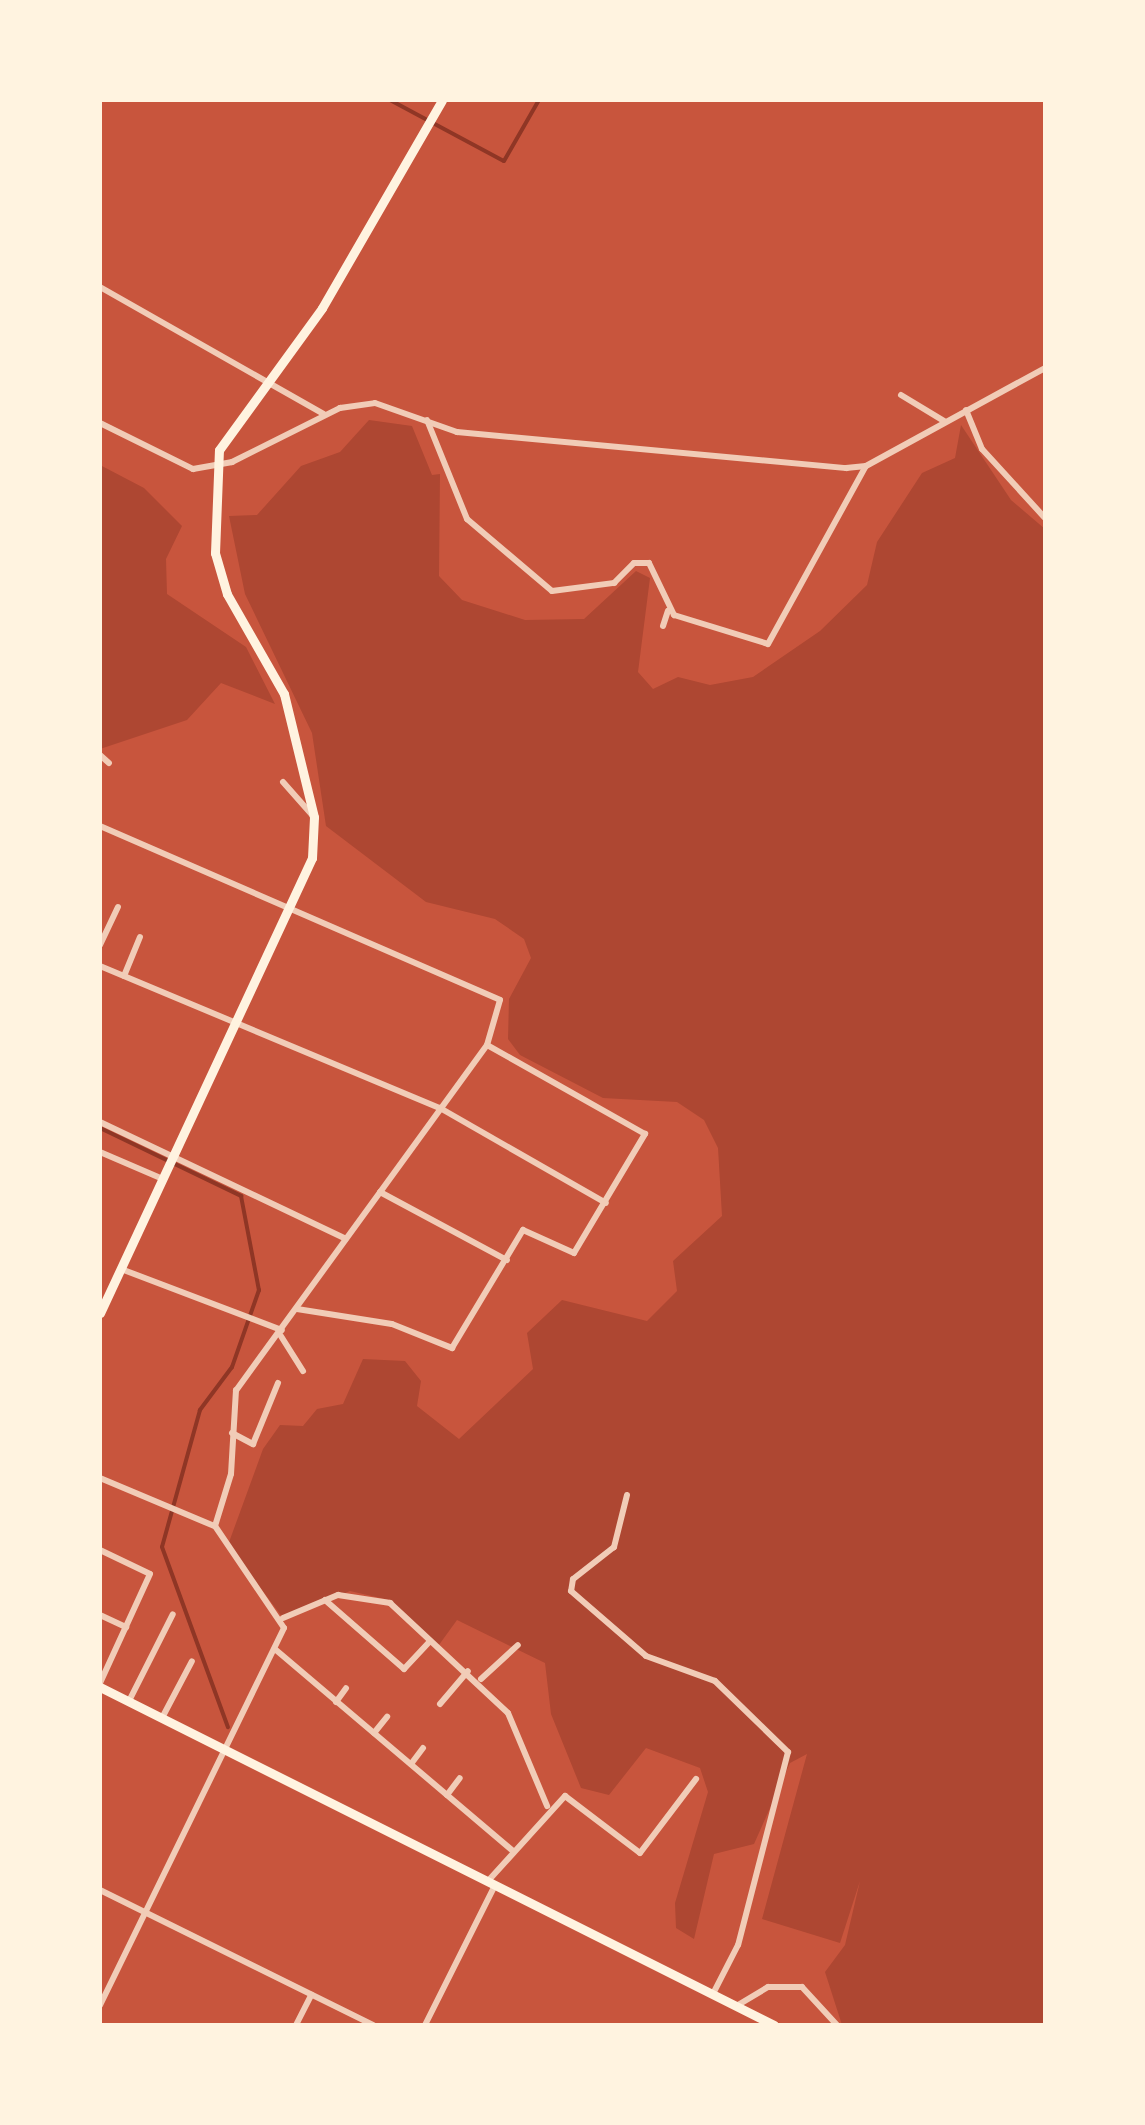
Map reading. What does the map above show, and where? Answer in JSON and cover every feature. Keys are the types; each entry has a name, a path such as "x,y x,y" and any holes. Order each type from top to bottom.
{"main road":[{"path":"100,1312 240,1029 296,906 314,818 284,694 219,567 216,466 266,380 322,308 442,100"},
{"path":"100,1685 774,2025"}],"street":[{"path":"100,287 324,414"},
{"path":"668,611 735,634 773,642 866,466 1045,368"},
{"path":"901,395 945,422"},
{"path":"100,423 174,465 216,466 324,414 376,403 474,434 866,466"},
{"path":"966,410 982,449 1045,516"},
{"path":"428,420 461,511 498,550 557,594 614,583 634,563 649,563 668,611 663,626"},
{"path":"696,637 700,623"},
{"path":"733,648 735,634"},
{"path":"100,755 109,762"},
{"path":"283,782 314,818"},
{"path":"100,826 296,906 500,1000 487,1045 236,1390 231,1474 214,1526"},
{"path":"100,945 118,907"},
{"path":"124,976 140,937"},
{"path":"100,966 240,1029 440,1108 606,1203"},
{"path":"297,1309 392,1324 452,1348 523,1230 574,1252 645,1134 487,1045"},
{"path":"100,1122 346,1239"},
{"path":"100,1152 168,1175"},
{"path":"380,1192 506,1260"},
{"path":"121,1270 280,1331 303,1372"},
{"path":"232,1433 257,1440 278,1382"},
{"path":"100,1478 214,1526 282,1618 276,1650 100,2006"},
{"path":"626,1495 614,1547 572,1579 571,1592 646,1656 715,1681 788,1752 738,1945 714,1992"},
{"path":"100,1550 150,1574 100,1685"},
{"path":"282,1618 325,1600 390,1603 429,1642 481,1679 508,1713 547,1806"},
{"path":"325,1600 404,1669 429,1642"},
{"path":"129,1701 173,1614"},
{"path":"100,1615 126,1627"},
{"path":"481,1679 518,1644"},
{"path":"276,1650 512,1850"},
{"path":"162,1718 192,1661"},
{"path":"440,1704 468,1671"},
{"path":"336,1702 346,1688"},
{"path":"374,1734 387,1717"},
{"path":"410,1764 423,1748"},
{"path":"447,1795 460,1778"},
{"path":"425,2025 492,1882 547,1806 565,1796 640,1853 696,1779"},
{"path":"100,1890 373,2025"},
{"path":"738,2005 768,1987 802,1987 838,2025"},
{"path":"296,2025 311,1995"}],"shaded area":[{"path":"369,420 412,426 432,475 440,474 439,576 462,600 525,620 584,619 636,571 650,578 638,672 653,689 678,677 710,685 753,677 820,631 867,585 877,542 922,473 955,458 961,425 1011,500 1045,529 1045,2025 842,2025 825,1972 845,1945 860,1881 840,1943 762,1919 807,1754 790,1763 754,1844 714,1854 694,1939 676,1928 675,1903 708,1792 700,1768 646,1748 609,1795 581,1788 551,1714 545,1663 457,1620 436,1649 389,1600 350,1591 283,1618 228,1545 263,1449 280,1425 303,1426 317,1409 343,1404 363,1359 405,1361 421,1381 417,1406 459,1439 533,1369 527,1333 562,1300 647,1321 677,1291 673,1261 722,1216 718,1148 704,1120 677,1102 603,1098 520,1055 508,1039 509,999 531,958 524,939 495,919 426,902 326,826 312,733 245,594 229,516 257,515 301,466 340,452"},
{"path":"100,465 144,488 182,526 166,559 167,594 246,647 275,704 221,683 187,720 100,749"}],"waterway":[{"path":"390,100 504,161 539,100"},
{"path":"100,1128 241,1196 259,1290 232,1367 200,1410 162,1547 228,1727"}]}
